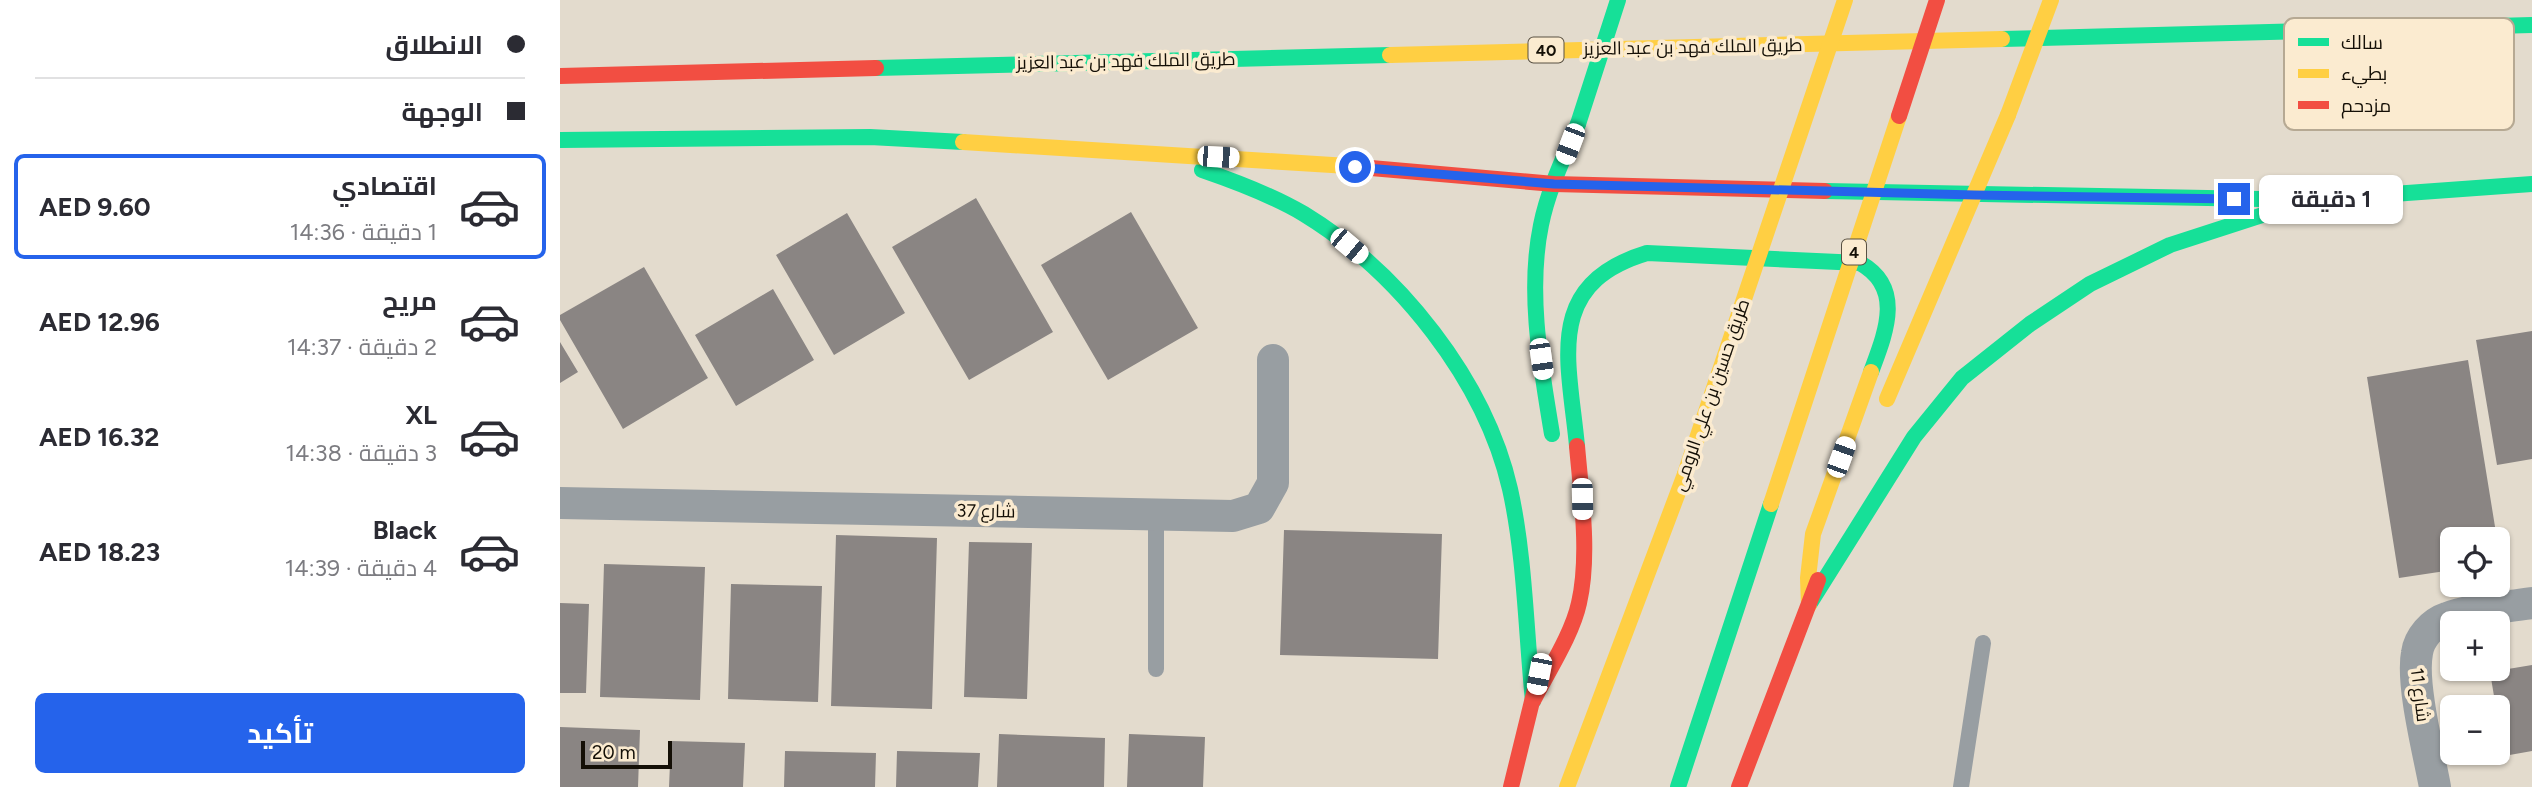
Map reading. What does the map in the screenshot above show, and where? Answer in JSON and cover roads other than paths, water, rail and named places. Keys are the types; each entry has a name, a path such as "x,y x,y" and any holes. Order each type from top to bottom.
{"highway":[{"path":"1555,453 1541,359 1537,268 1539,235 1618,0"},
{"name":"طريق حسين بن علي الرومي","path":"1567,787 1685,474 1845,0"},
{"name":"4","path":"1678,787 1937,0"},
{"path":"1882,412 2008,115 2051,0"},
{"name":"طريق الملك فهد بن عبد العزيز","path":"2514,25 2532,25"},
{"name":"طريق الملك فهد بن عبد العزيز","path":"560,75 2284,31"},
{"path":"560,141 870,137 1273,160 1554,184 1974,195 2310,200 2532,184"},
{"path":"1079,150 1195,168 1222,175 1274,196 1298,208 1349,246 1373,266 1415,309 1439,340 1471,393 1507,479 1516,533 1533,701"},
{"path":"1809,605 1914,437 1962,378 2030,324 2090,284 2170,245 2310,200"},
{"path":"1533,701 1573,621 1579,603 1583,573 1582,499 1567,339 1570,322 1577,303 1589,285 1607,268 1626,259 1647,253 1860,263 1873,268 1882,278 1887,304 1884,336 1813,534 1808,578 1809,605"},
{"path":"1739,787 1837,528"},
{"path":"1511,787 1544,647"}],"street":[{"name":"شارع 37","path":"560,503 1233,516 1259,508 1273,483 1273,360"},
{"name":"شارع 11","path":"2435,787 2417,684 2416,655 2423,638 2429,629 2447,617 2532,603"}],"lane":[{"path":"1156,515 1156,669"},
{"path":"1961,787 1983,643"}]}
